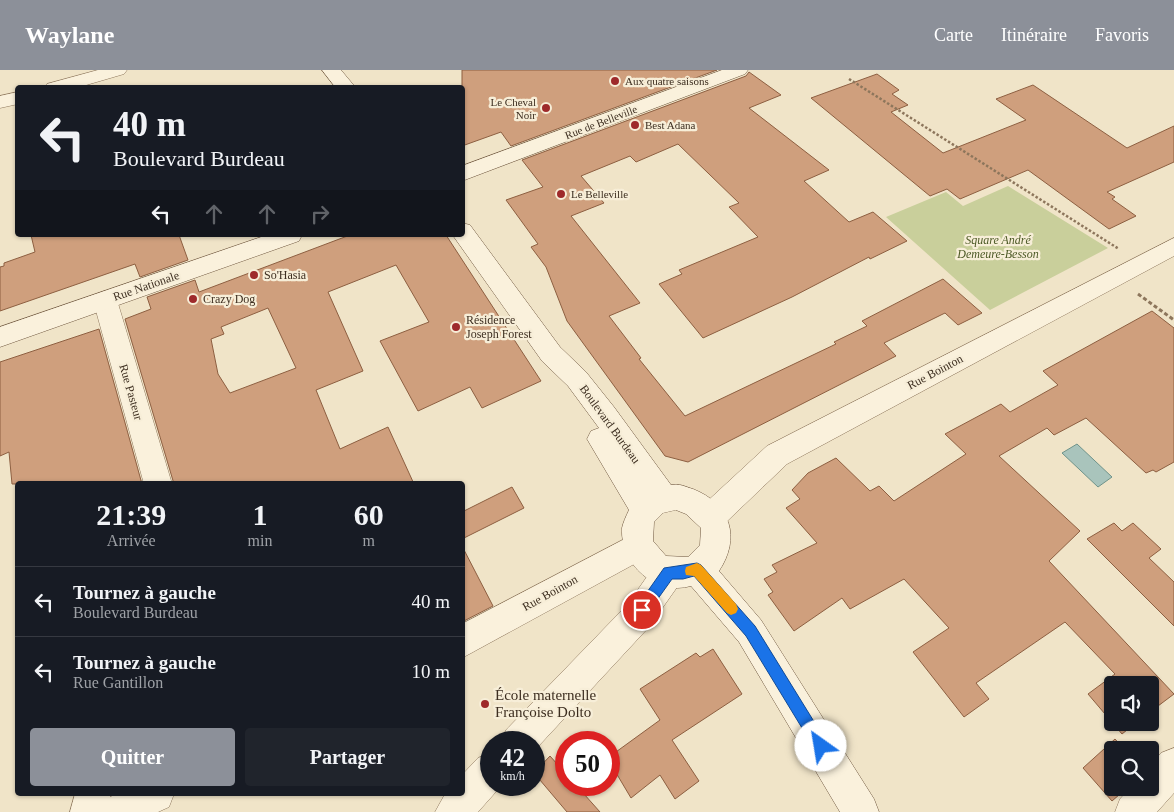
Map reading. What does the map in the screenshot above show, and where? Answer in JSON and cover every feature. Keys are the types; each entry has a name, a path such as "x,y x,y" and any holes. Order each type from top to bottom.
{"main road":[{"path":"65,85 118,70"},
{"path":"330,70 344,85"},
{"name":"Rue de Belleville","path":"465,173 739,70"},
{"path":"0,102 15,99"},
{"name":"Boulevard Burdeau","path":"465,235 551,354 565,382 654,504"},
{"name":"Rue Nationale","path":"0,337 285,237"},
{"name":"Rue Bointon","path":"711,517 778,455 1174,246"},
{"name":"Rue Pasteur","path":"105,300 157,481"},
{"path":"528,731 683,571 707,562 716,546 716,528 711,517 702,507 690,500 676,497 654,504 638,520 635,533 638,546 645,557 656,567 683,571 750,631 862,812"},
{"name":"Rue Bointon","path":"465,640 638,546"},
{"path":"1133,812 1174,766"},
{"path":"453,812 480,783"},
{"path":"88,812 92,796"},
{"path":"119,812 152,796"}],"path":[{"path":"849,79 1141,263"},
{"path":"1116,277 1174,320"}],"green space":[{"name":"Square André Demeure-Besson","path":"1008,186 1108,248 990,310 886,217 946,192 963,206"}],"water":[{"path":"1077,444 1112,477 1098,487 1062,453"}],"building":[{"path":"462,70 717,70 511,146 501,132 465,145 465,85 462,85"},
{"path":"749,72 781,95 749,108 829,170 804,181 849,222 873,212 907,241 870,259 869,257 792,297 703,338 659,284 682,274 679,270 758,237 729,207 739,203 678,144 636,162 630,156 581,176 604,203 571,216 640,303 609,316 641,358 639,359 685,416 836,344 834,342 867,326 862,321 943,279 982,313 958,325 945,313 884,343 896,356 688,462 665,456 567,321 546,267 531,247 538,244 506,200 543,187 522,160 746,76"},
{"path":"877,74 899,90 892,94 908,105 891,112 943,153 1026,120 996,99 1033,85 1127,148 1174,126 1174,162 1107,192 1115,197 1112,199 1136,216 1109,229 1028,170 960,199 947,189 930,196 811,98"},
{"path":"31,237 180,237 188,260 140,277 135,264 0,311 0,267 4,266 4,263 35,252"},
{"path":"345,237 447,237 541,381 482,408 470,387 418,411 380,341 429,322 396,265 328,292 363,371 316,390 340,449 388,427 413,481 173,481 125,319 151,309 147,297 195,280 199,292","holes":["268,308 296,368 230,393 218,374 211,339 224,334 221,327"]},
{"path":"1152,311 1174,328 1174,462 1156,472 1153,470 1146,473 1086,418 1054,435 1047,428 999,456 1080,531 1049,561 1157,676 1112,676 1115,674 1065,622 976,683 989,699 964,717 913,652 949,628 904,579 850,609 842,598 794,631 768,595 773,592 764,579 777,572 772,565 817,543 786,508 800,499 792,490 808,473 836,458 870,491 879,486 894,501 966,454 945,434 1001,404 1010,412 1058,385 1043,371"},
{"path":"99,329 141,481 15,481 15,484 12,484 9,452 0,456 0,362"},
{"path":"512,487 524,508 465,538 465,510"},
{"path":"1114,523 1122,531 1133,523 1161,549 1149,558 1174,582 1174,626 1087,539"},
{"path":"465,552 493,606 465,620"},
{"path":"713,649 742,694 672,740 699,781 675,799 660,775 631,798 620,780 620,749 660,720 640,689 696,653 700,657"},
{"path":"1159,678 1174,694 1159,705"},
{"path":"1104,682 1104,713 1088,694"},
{"path":"1104,749 1104,792 1083,768"},
{"path":"550,756 555,762 555,796 586,796 600,812 567,812 545,786 545,761"},
{"path":"1108,796 1118,796 1112,801"}],"slow traffic":[{"path":"691,571 697,570 731,609"}],"place":[{"name":"Aux quatre saisons","path":"615,81"},
{"name":"Le Cheval Noir","path":"546,108"},
{"name":"Best Adana","path":"635,125"},
{"name":"Le Belleville","path":"561,194"},
{"name":"So'Hasia","path":"254,275"},
{"name":"Crazy Dog","path":"193,299"},
{"name":"Résidence Joseph Forest","path":"456,327"},
{"name":"École maternelle Françoise Dolto","path":"485,704"}],"route":[{"path":"642,610 668,572 683,573 697,570 750,631 821,746"}]}
